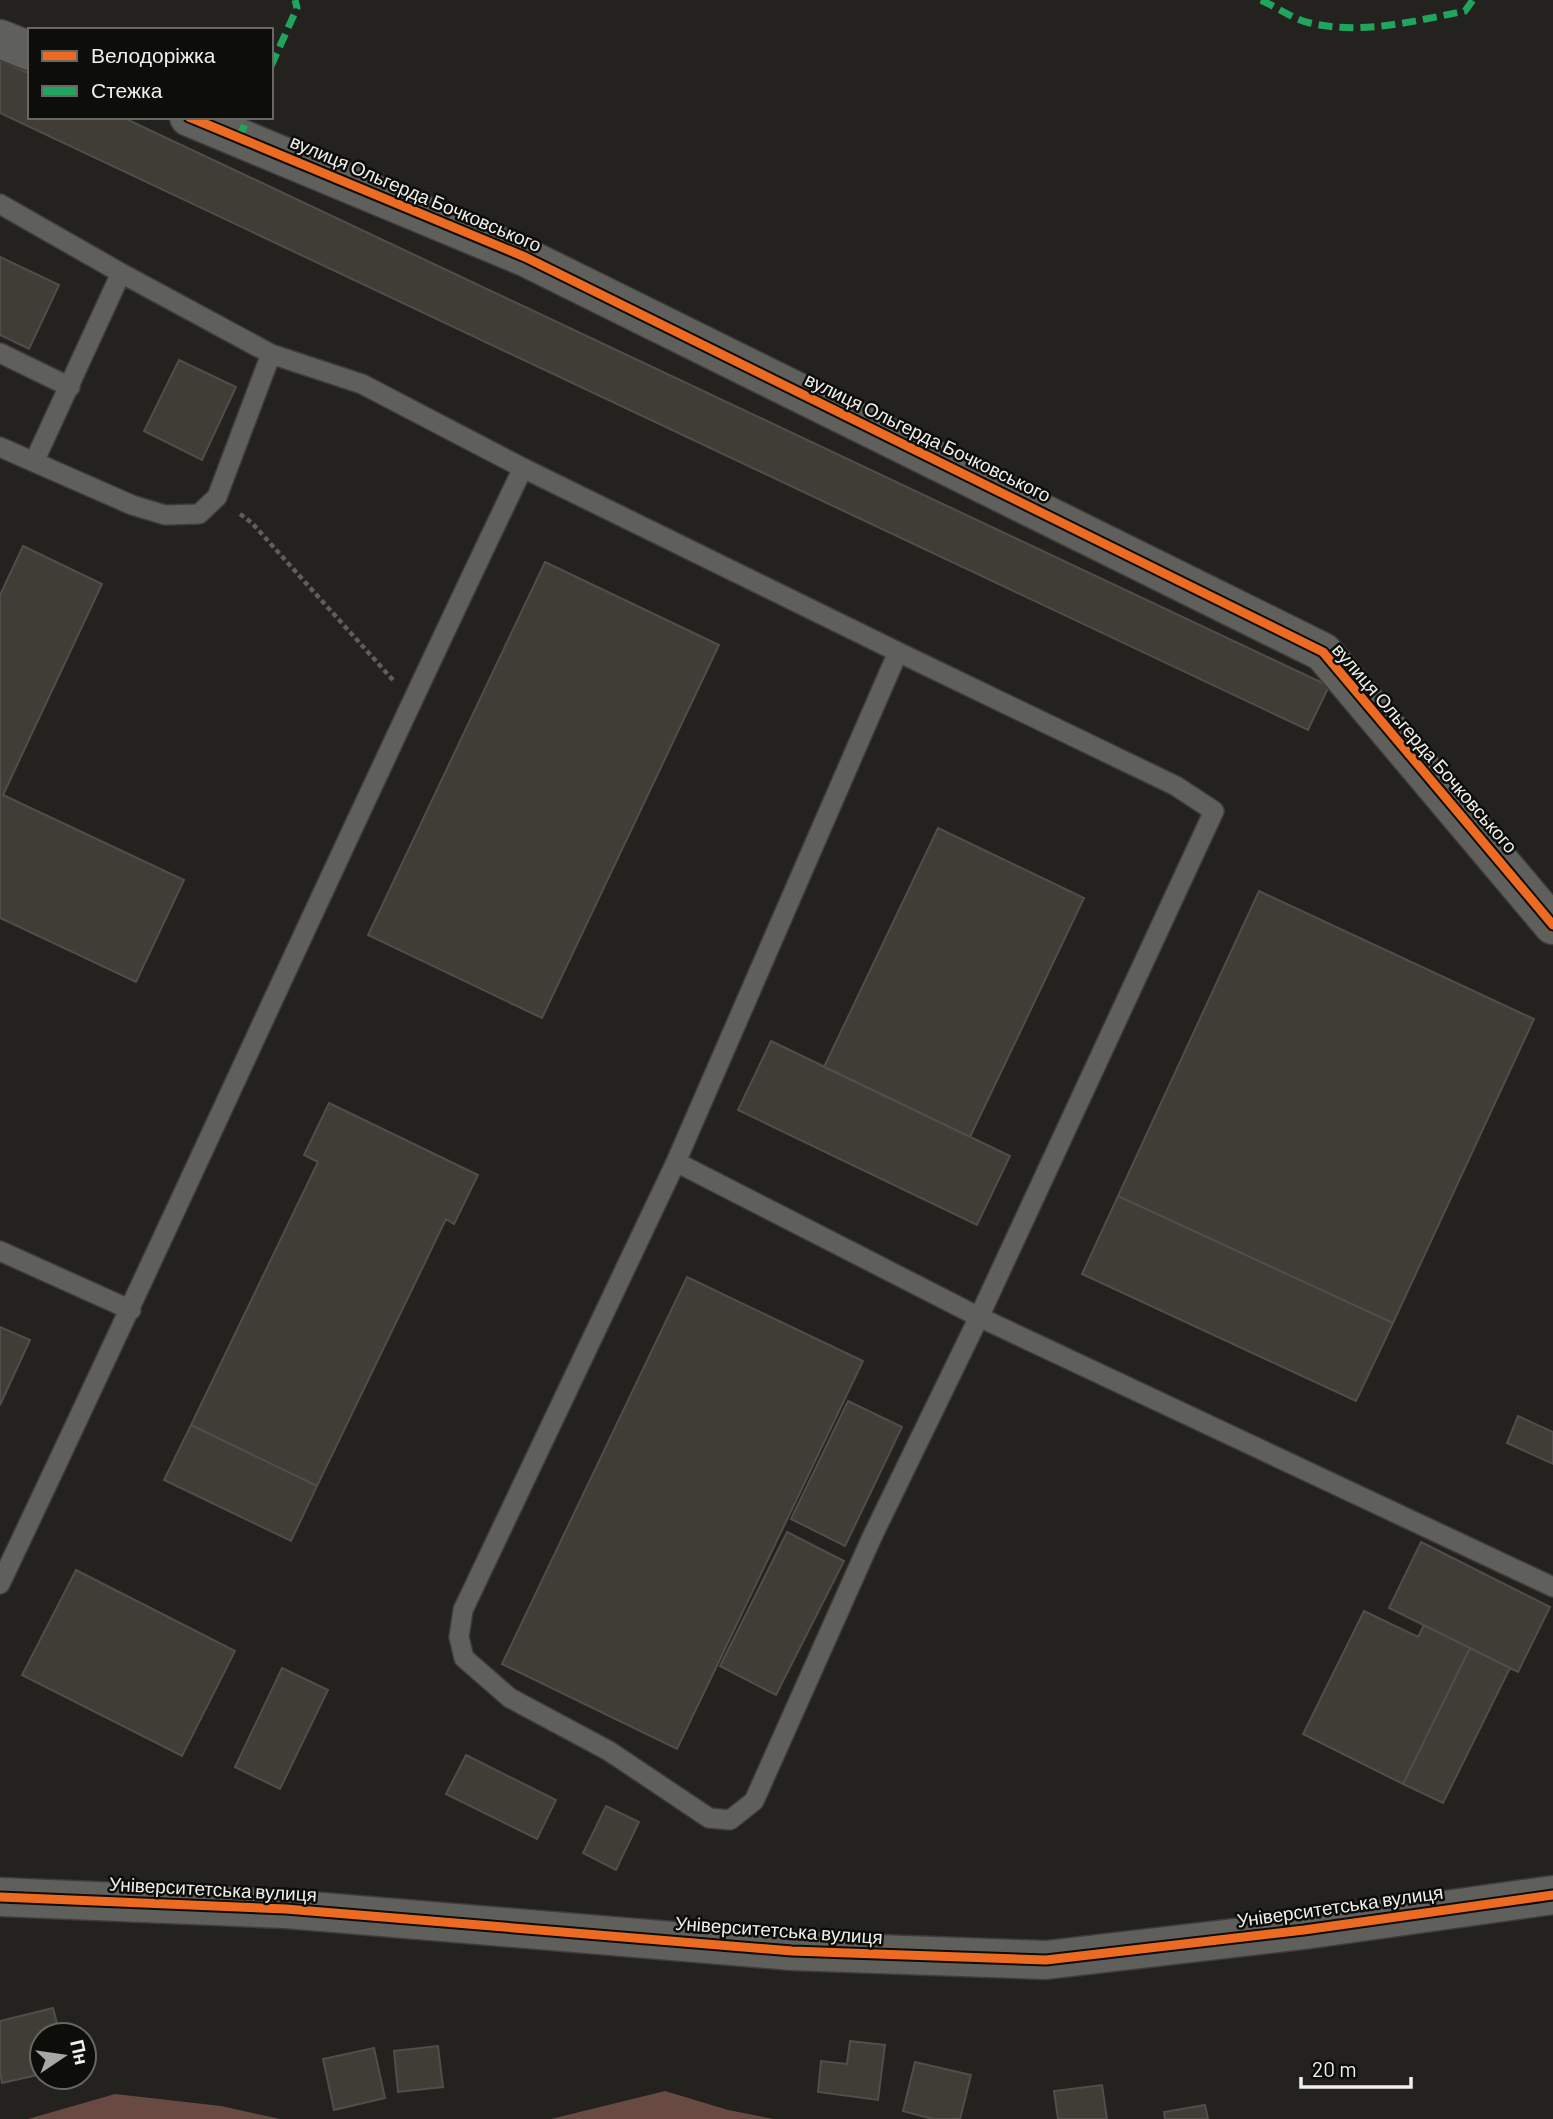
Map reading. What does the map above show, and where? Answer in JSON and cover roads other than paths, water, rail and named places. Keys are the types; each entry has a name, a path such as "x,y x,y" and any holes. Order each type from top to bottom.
{"street":[{"path":"0,39 28,50"},
{"name":"вулиця Ольгерда Бочковського","path":"194,119 525,257 1323,652 1553,925"},
{"name":"Університетська вулиця","path":"0,1897 286,1909 792,1951 1046,1960 1304,1930 1553,1895"}],"lane":[{"path":"0,204 271,354 362,384 523,468 1176,786 1214,811 979,1317 872,1537 754,1801 730,1820 709,1818 609,1751 510,1699 464,1658 459,1637 463,1610 676,1163 898,652"},
{"path":"34,462 121,273"},
{"path":"0,353 70,387"},
{"path":"0,447 132,505 165,514 199,514 217,497 271,354"},
{"path":"0,1584 131,1310 411,701 523,468"},
{"path":"676,1163 979,1317 1553,1587"},
{"path":"0,1251 131,1310"}]}
